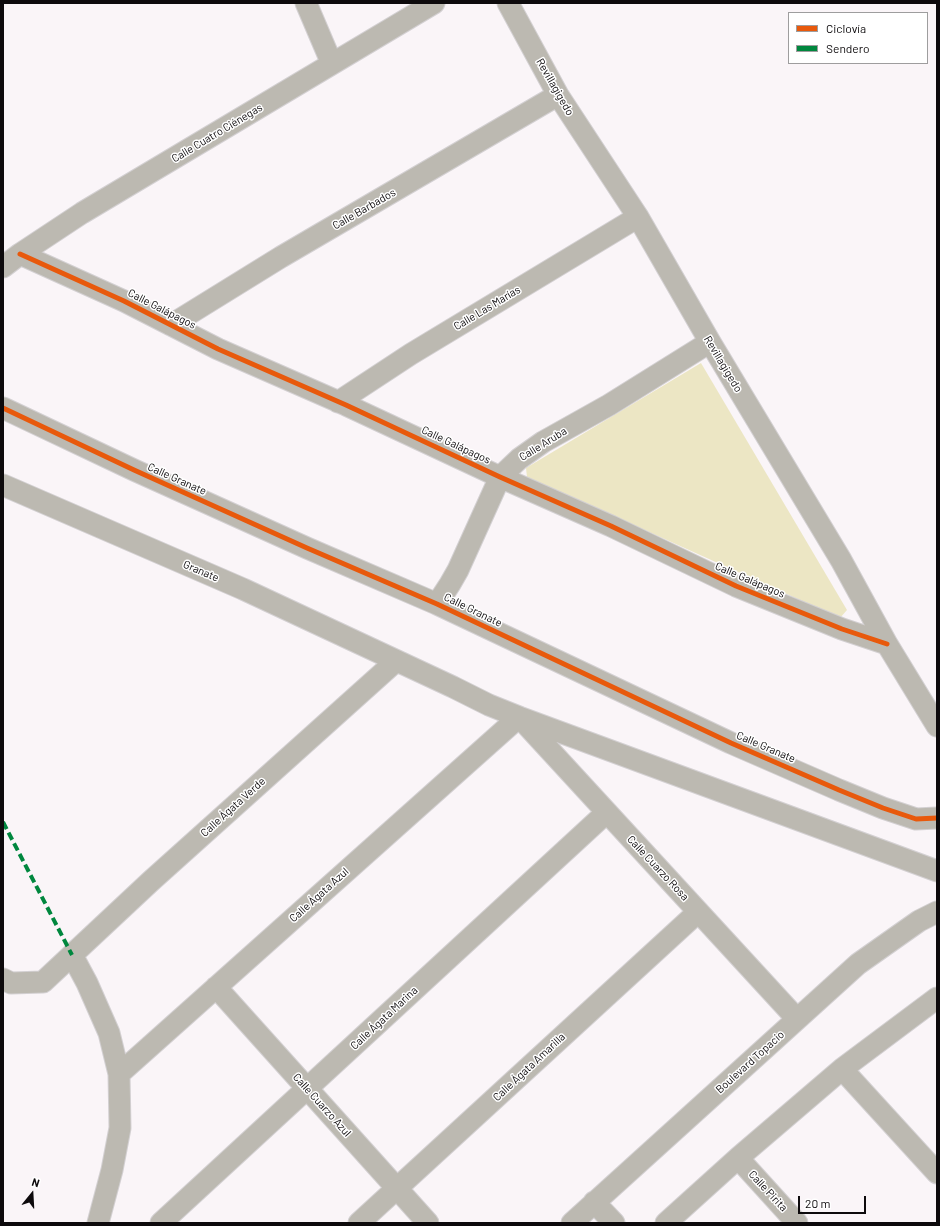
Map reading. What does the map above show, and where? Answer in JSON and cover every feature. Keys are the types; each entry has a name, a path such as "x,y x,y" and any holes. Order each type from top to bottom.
{"street":[{"path":"306,3 332,64"},
{"name":"Calle Cuatro Ciénegas","path":"3,268 20,254 82,213 434,3"},
{"name":"Revillagigedo","path":"508,3 558,95 638,217 710,342 841,560 887,644 937,726"},
{"name":"Calle Barbados","path":"171,324 281,257 558,95"},
{"name":"Calle Las Marías","path":"338,402 411,354 638,217"},
{"name":"Calle Galápagos","path":"20,254 124,301 218,349 610,526 736,586 842,629 887,644"},
{"name":"Calle Aruba","path":"436,604 458,570 500,477 518,459 543,442 609,405 710,342"},
{"name":"Calle Granate","path":"3,408 134,470 436,604 731,743 839,790 916,819 937,818"},
{"name":"Granate","path":"3,485 243,589 396,660"},
{"path":"396,660 489,705 519,717 937,871"},
{"name":"Calle Ágata Verde","path":"3,980 11,983 43,982 396,660"},
{"name":"Calle Cuarzo Rosa","path":"519,717 797,1019"},
{"name":"Calle Ágata Azul","path":"119,1074 519,717"},
{"name":"Calle Ágata Marina","path":"161,1223 606,813"},
{"name":"Calle Ágata Amarilla","path":"359,1223 698,912"},
{"name":"Boulevard Topacio","path":"572,1223 858,964 920,921 937,912"},
{"path":"72,955 109,1033 119,1074 120,1128 112,1170 98,1223"},
{"name":"Calle Cuarzo Azul","path":"216,987 428,1223"},
{"path":"666,1223 738,1158 842,1069 937,998"},
{"path":"842,1069 937,1173"},
{"name":"Calle Pirita","path":"738,1158 797,1223"},
{"path":"594,1202 614,1223"}],"shaded area":[{"path":"701,363 847,610 840,618 527,477 526,468"}],"marked path":[{"path":"3,822 72,955"}],"cycle path":[{"path":"20,254 124,301 218,349 346,405 500,477 611,526 736,586 842,629 887,644"},
{"path":"3,408 134,470 307,548 437,604 731,743 883,808 916,819 937,818"}]}
